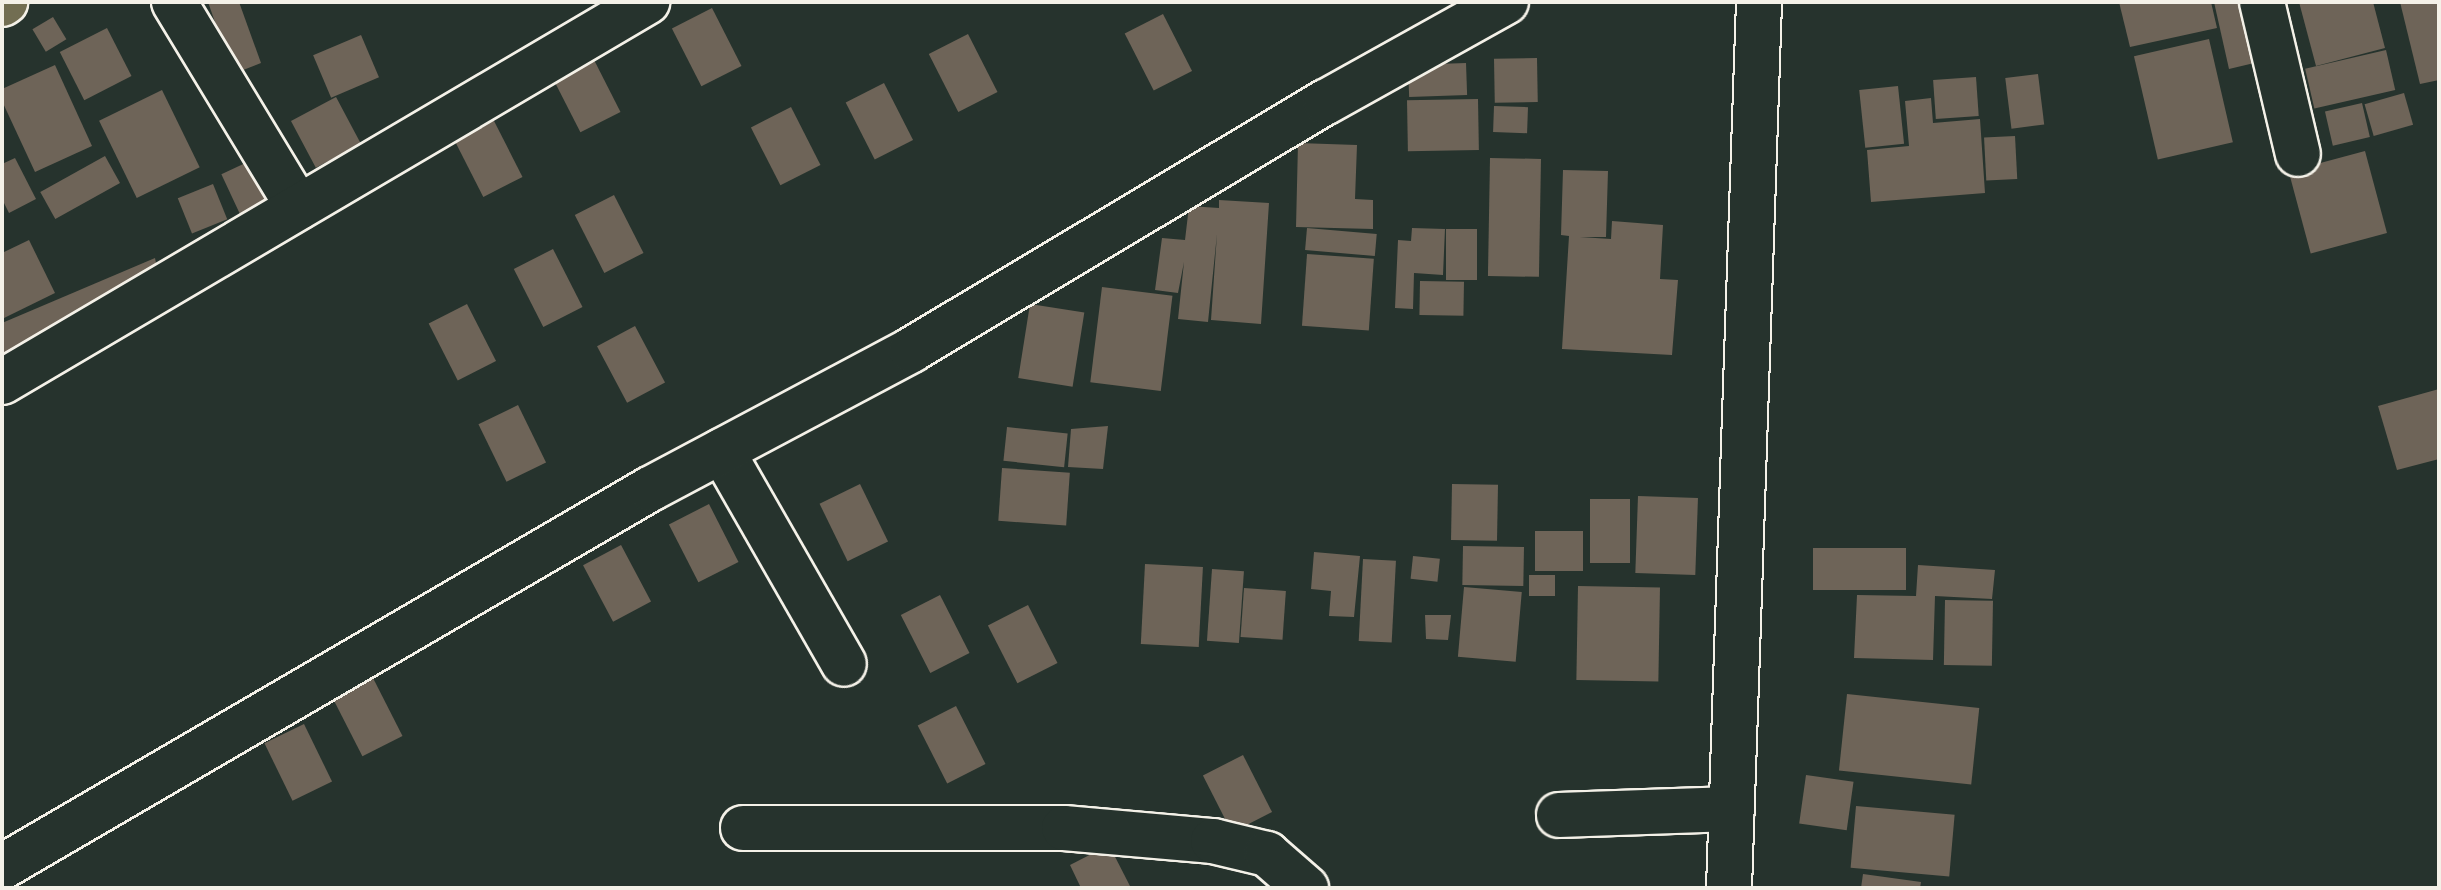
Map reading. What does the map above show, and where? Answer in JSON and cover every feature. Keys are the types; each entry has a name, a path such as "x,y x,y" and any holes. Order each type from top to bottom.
{"street":[{"path":"174,2 298,207"},
{"path":"2,382 647,2"},
{"path":"2,867 722,451 911,350 1326,102 1506,2"},
{"path":"1729,888 1759,2"},
{"path":"2262,2 2298,154"},
{"path":"722,451 844,664"},
{"path":"1559,815 1732,809"},
{"path":"743,828 1064,828 1213,841 1267,854 1306,888"}],"building":[{"path":"208,2 239,2 261,63 233,74"},
{"path":"2119,2 2211,2 2217,28 2130,47"},
{"path":"2214,2 2258,2 2271,59 2229,69"},
{"path":"2299,2 2373,2 2385,48 2316,66"},
{"path":"2400,2 2439,2 2439,80 2420,84"},
{"path":"712,8 742,66 701,86 672,28"},
{"path":"1163,14 1192,71 1154,91 1125,34"},
{"path":"53,17 66,39 46,52 32,29"},
{"path":"107,28 132,76 84,100 60,52"},
{"path":"968,34 998,92 958,112 929,54"},
{"path":"361,35 379,77 331,98 313,55"},
{"path":"2209,39 2233,142 2158,160 2134,56"},
{"path":"2386,50 2395,90 2314,109 2305,69"},
{"path":"591,54 621,112 580,132 551,74"},
{"path":"1537,58 1538,102 1495,103 1494,59"},
{"path":"1466,63 1467,95 1409,97 1408,65"},
{"path":"55,65 92,146 35,172 2,101 2,89"},
{"path":"2038,74 2044,125 2011,129 2005,78"},
{"path":"1976,77 1979,116 1936,119 1933,80"},
{"path":"884,83 913,140 875,160 846,103"},
{"path":"1898,86 1904,144 1865,148 1859,90"},
{"path":"162,90 200,167 137,198 99,121"},
{"path":"2404,93 2413,125 2374,136 2365,104"},
{"path":"336,97 361,144 316,168 291,121"},
{"path":"1931,98 1933,123 1980,119 1985,193 1871,202 1867,150 1909,146 1905,101"},
{"path":"1478,99 1479,150 1408,151 1407,100"},
{"path":"2362,103 2370,137 2333,146 2325,112"},
{"path":"1494,106 1528,107 1527,133 1493,132"},
{"path":"791,107 821,165 780,185 751,127"},
{"path":"493,119 523,177 483,197 454,139"},
{"path":"2015,136 2017,179 1986,181 1984,138"},
{"path":"1298,143 1357,145 1355,199 1373,200 1373,229 1296,227"},
{"path":"2365,151 2387,233 2311,254 2289,171"},
{"path":"105,156 120,183 55,219 40,192"},
{"path":"15,158 36,199 9,213 2,199 2,164"},
{"path":"1490,158 1541,159 1539,277 1488,276"},
{"path":"254,159 275,204 243,220 221,174"},
{"path":"1563,170 1608,171 1606,237 1580,237 1611,239 1612,221 1663,225 1660,279 1678,280 1672,355 1562,349 1569,236 1561,235"},
{"path":"213,184 227,219 192,233 178,198"},
{"path":"614,195 644,253 604,273 575,215"},
{"path":"1219,200 1269,203 1261,324 1211,320 1217,234 1208,322 1178,319 1184,262 1178,293 1155,290 1162,238 1185,240 1189,206 1219,208"},
{"path":"1307,228 1377,234 1375,256 1305,250"},
{"path":"1412,228 1445,229 1443,275 1414,273 1413,309 1395,308 1398,240 1411,241"},
{"path":"1446,229 1477,229 1477,280 1446,280"},
{"path":"29,240 55,293 2,319 2,253"},
{"path":"553,249 583,307 543,327 514,269"},
{"path":"1307,254 1374,259 1369,330 1302,326"},
{"path":"155,258 160,283 2,359 2,323"},
{"path":"1420,281 1464,282 1463,316 1419,315"},
{"path":"1102,287 1172,296 1161,391 1090,382"},
{"path":"467,304 496,361 458,381 429,324"},
{"path":"1030,304 1084,313 1073,387 1018,378"},
{"path":"635,326 665,383 627,403 597,346"},
{"path":"2439,389 2439,459 2397,470 2378,406"},
{"path":"518,405 546,463 507,482 478,424"},
{"path":"1108,426 1103,469 1068,467 1071,429"},
{"path":"1007,427 1068,433 1064,467 1003,461"},
{"path":"1002,468 1070,473 1066,526 998,521"},
{"path":"860,484 888,542 848,561 820,504"},
{"path":"1452,484 1498,485 1497,541 1451,540"},
{"path":"1638,496 1698,498 1695,575 1635,573"},
{"path":"1590,499 1630,499 1630,563 1590,563"},
{"path":"709,504 739,562 698,582 669,524"},
{"path":"1535,531 1583,531 1583,571 1535,571"},
{"path":"621,545 651,602 613,622 583,565"},
{"path":"1463,546 1524,547 1523,586 1462,585"},
{"path":"1813,548 1906,548 1906,590 1813,590"},
{"path":"1314,552 1360,556 1354,617 1329,616 1331,591 1311,589"},
{"path":"1413,556 1440,559 1437,582 1411,579"},
{"path":"1363,559 1396,561 1392,643 1359,641"},
{"path":"1145,564 1203,567 1199,647 1141,644"},
{"path":"1918,565 1995,570 1992,599 1935,596 1933,660 1854,658 1857,595 1916,596"},
{"path":"1212,569 1244,571 1239,643 1207,641"},
{"path":"1529,575 1555,575 1555,596 1529,596"},
{"path":"1578,586 1660,587 1658,681 1576,680"},
{"path":"1464,587 1522,592 1516,662 1458,657"},
{"path":"1244,588 1286,591 1282,640 1241,637"},
{"path":"940,595 970,653 930,673 901,615"},
{"path":"1945,600 1993,601 1992,666 1944,665"},
{"path":"1028,605 1058,663 1017,683 988,625"},
{"path":"1425,615 1451,615 1448,640 1426,639"},
{"path":"373,678 403,736 362,756 333,698"},
{"path":"1847,694 1979,708 1971,784 1839,771"},
{"path":"956,706 986,764 947,783 918,726"},
{"path":"304,724 332,782 293,801 264,743"},
{"path":"1243,755 1272,812 1232,832 1203,775"},
{"path":"1806,775 1854,782 1847,830 1799,824"},
{"path":"1856,806 1955,815 1949,876 1851,868"},
{"path":"1109,845 1131,888 1081,888 1070,865"},
{"path":"1863,874 1921,882 1920,888 1861,888"}]}
